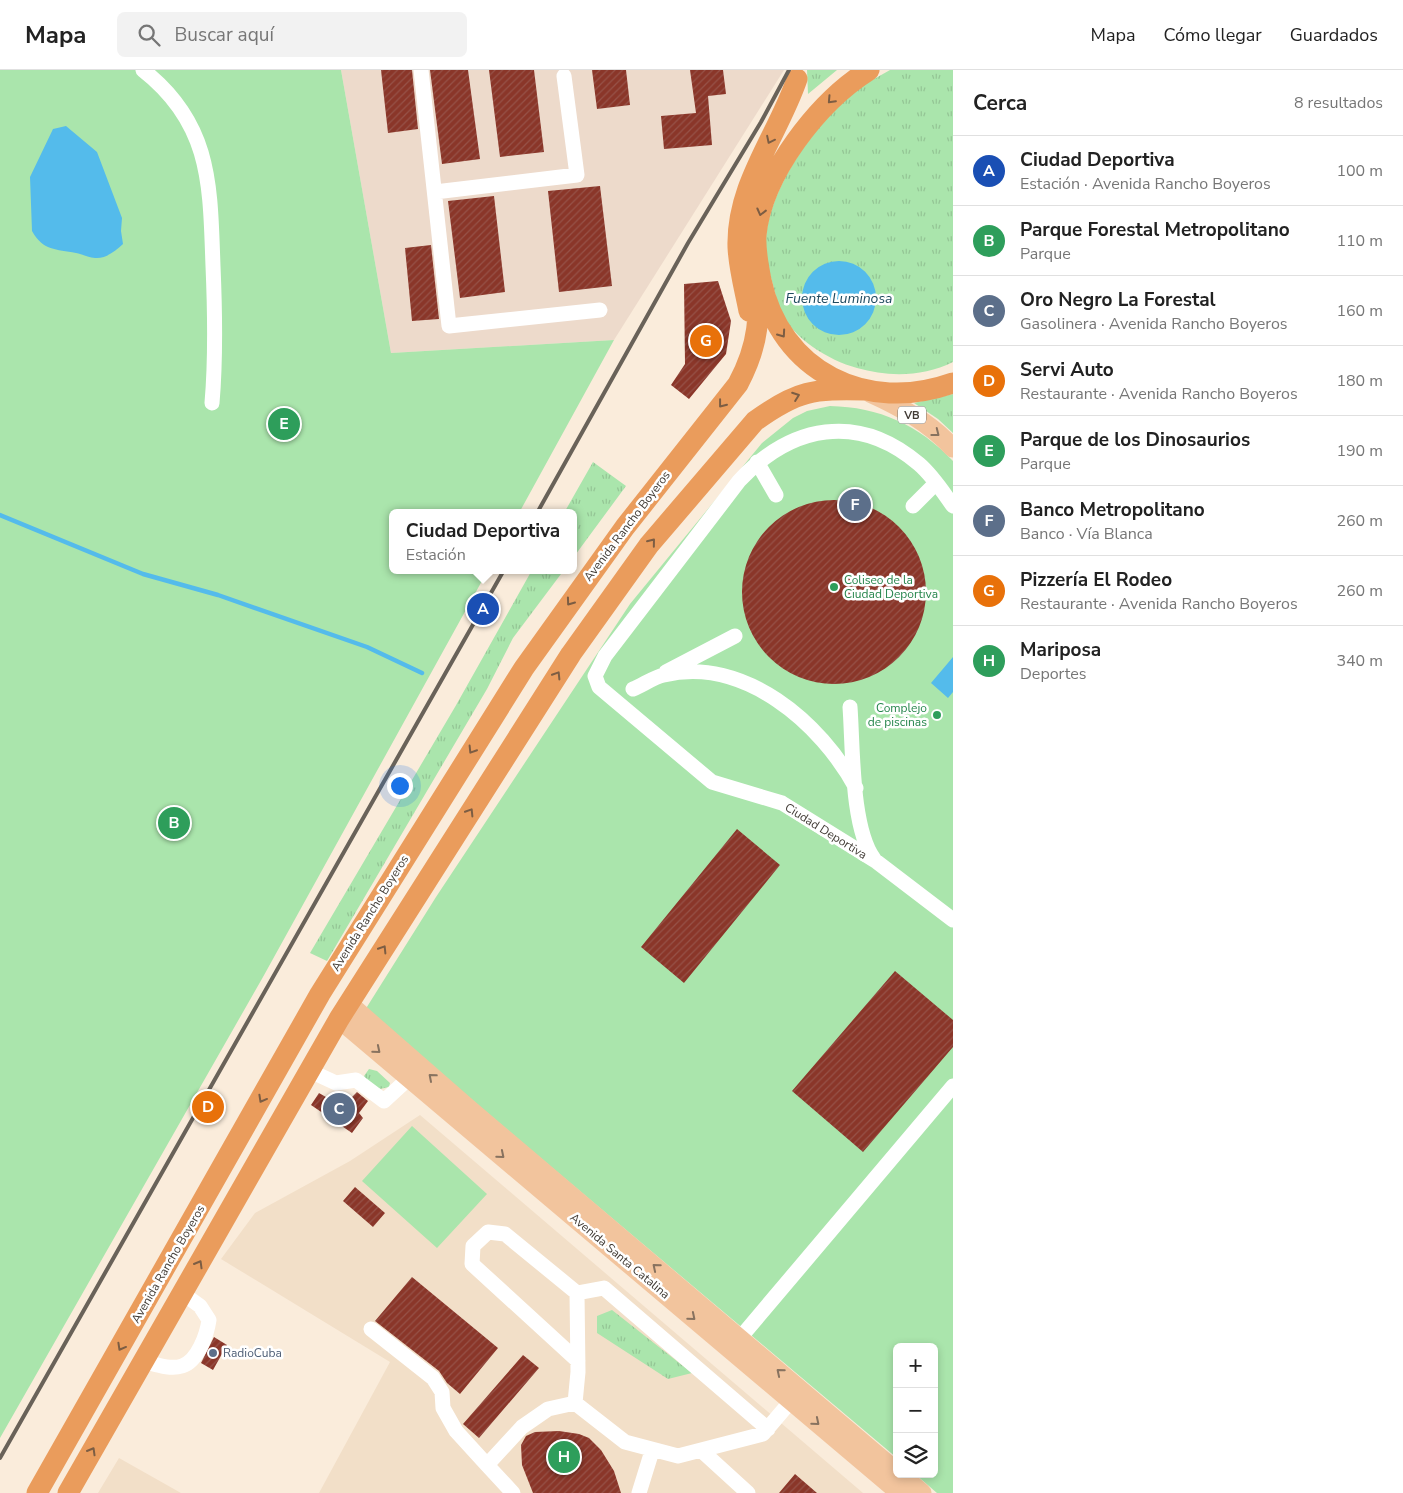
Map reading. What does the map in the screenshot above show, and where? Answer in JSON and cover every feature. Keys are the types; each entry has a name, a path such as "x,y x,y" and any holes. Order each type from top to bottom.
{"highway":[{"path":"777,172 809,125 834,97 869,70"},
{"path":"749,363 757,338 759,320 756,234 762,206 777,172 794,120 797,74"},
{"path":"749,363 753,333 740,269 738,246 741,214 748,188 790,98 797,74"},
{"path":"756,255 768,304 782,335 809,364 824,374 865,390"},
{"name":"Avenida Rancho Boyeros","path":"37,1493 347,950 524,668 625,527 738,384 749,363"},
{"path":"68,1493 347,1007 571,654 649,545 755,421 776,405 796,394 822,390 865,390 895,394 915,393 953,383"},
{"path":"347,950 330,988 347,1007"},
{"path":"285,1056 347,1007"}],"main road":[{"name":"VB","path":"865,390 898,405 920,420 953,448"},
{"name":"Avenida Santa Catalina","path":"347,1007 409,1078 900,1493"},
{"name":"Avenida Santa Catalina","path":"347,1007 893,1469"},
{"path":"905,1478 922,1493"}],"lane":[{"path":"143,70 160,84 190,123 202,150 210,186 217,340 212,403"},
{"path":"422,70 449,326 600,310"},
{"path":"435,192 577,175 564,76"},
{"name":"Ciudad Deportiva","path":"953,506 936,482 921,466 894,447 877,439 846,433 828,432 807,435 789,441 757,462 692,541 605,656 595,676 599,687 712,782 782,803 877,862 953,920"},
{"path":"757,462 776,495"},
{"path":"913,506 936,482"},
{"path":"633,689 735,636"},
{"path":"609,695 633,689 664,675 708,674 738,681 771,696 806,722 834,754 856,788"},
{"path":"850,707 860,829 867,849 877,862"},
{"path":"310,1071 336,1083 356,1080 384,1101 409,1078"},
{"path":"740,1338 953,1086"},
{"path":"578,1361 472,1264 472,1246 488,1232 505,1234 577,1293 604,1288 768,1429"},
{"path":"143,1362 172,1368 184,1366 193,1358 207,1332 209,1320 200,1306 182,1293"},
{"path":"575,1403 578,1361 577,1293"},
{"path":"372,1329 433,1378 442,1392 443,1408 456,1430 513,1493"},
{"path":"575,1403 625,1442 652,1451 678,1456 703,1452 764,1434 791,1401"},
{"path":"488,1465 522,1427 548,1409 575,1403"},
{"path":"638,1493 652,1451"},
{"path":"703,1452 748,1493"}],"shaded area":[{"path":"341,70 784,70 614,340 391,353"},
{"path":"420,1115 863,1493 319,1493 390,1362 221,1259 255,1213 350,1161"},
{"path":"119,1458 181,1493 98,1493"}],"green space":[{"path":"0,70 341,70 391,353 614,340 521,509 389,509 389,574 486,574 263,977 0,1438"},
{"path":"807,70 837,70 808,94"},
{"path":"890,70 953,70 953,362 930,371 905,374 881,373 857,368 835,360 803,339 794,331 780,311 766,256 766,235 771,213 779,191 802,150 816,131 851,94 861,86"},
{"path":"953,394 953,433 938,419 914,403"},
{"path":"830,406 848,407 881,414 897,420 926,437 953,461 953,1493 937,1493 920,1478 938,1478 938,1343 893,1343 893,1455 365,1010 436,897 630,604 762,443 793,418 807,411"},
{"path":"593,462 626,486 577,553 577,509 566,509"},
{"path":"530,574 561,574 513,638 487,689 327,961 310,953 455,707"},
{"path":"369,1069 377,1071 390,1083 389,1087 380,1089 367,1081 364,1076"},
{"path":"412,1126 487,1194 437,1248 362,1181"},
{"path":"612,1310 692,1373 668,1379 597,1333 597,1316"}],"water":[{"path":"66,126 97,152 122,218 123,244 107,256 93,258 56,250 45,246 36,238 32,231 30,177 53,129"},
{"name":"Fuente Luminosa","path":"839,261 860,267 870,277 876,298 870,319 860,329 839,335 818,329 808,319 802,298 808,277 818,267"},
{"path":"953,657 953,692 948,698 931,683"}],"building":[{"path":"381,70 412,70 418,129 388,133"},
{"path":"430,70 468,70 480,159 442,164"},
{"path":"489,70 534,70 544,152 500,157"},
{"path":"592,70 626,70 630,105 597,109"},
{"path":"690,70 723,70 726,94 708,96 712,145 664,149 661,116 696,113"},
{"path":"600,186 612,286 559,292 548,191"},
{"path":"494,196 505,292 460,298 448,201"},
{"path":"431,245 439,319 412,321 405,248"},
{"path":"718,281 731,321 726,354 689,399 671,385 685,364 684,284"},
{"name":"Coliseo de la Ciudad Deportiva","path":"834,500 852,502 869,507 899,527 919,557 924,574 926,592 924,610 919,627 899,657 869,677 852,682 834,684 816,682 799,677 769,657 749,627 744,610 742,592 744,574 749,557 769,527 799,507 816,502"},
{"path":"737,829 780,865 684,983 641,947"},
{"path":"895,971 953,1020 953,1047 863,1152 792,1091"},
{"path":"357,1092 368,1101 359,1113 363,1118 352,1133 311,1105 319,1093 338,1104 345,1104"},
{"path":"355,1187 385,1213 373,1227 343,1201"},
{"path":"412,1277 498,1348 460,1394 447,1383 439,1371 375,1321"},
{"name":"RadioCuba","path":"214,1337 227,1345 213,1370 201,1363"},
{"path":"523,1355 539,1368 479,1438 463,1424"},
{"path":"559,1431 579,1434 589,1438 601,1450 614,1471 621,1493 533,1493 522,1465 521,1445 526,1436 535,1432"},
{"path":"795,1474 817,1493 779,1493"}],"waterway":[{"path":"0,515 143,574 218,595 367,647 422,673"}],"railway":[{"path":"539,509 688,243 761,122 789,70"},
{"path":"0,1458 502,574"}],"place":[{"name":"Pizzería El Rodeo","path":"706,341"},
{"name":"Parque de los Dinosaurios","path":"284,424"},
{"name":"Banco Metropolitano","path":"855,505"},
{"name":"Coliseo de la Ciudad Deportiva","path":"834,587"},
{"name":"Ciudad Deportiva","path":"483,609"},
{"name":"Complejo de piscinas","path":"937,715"},
{"name":"Parque Forestal Metropolitano","path":"174,823"},
{"name":"Servi Auto","path":"208,1107"},
{"name":"Oro Negro La Forestal","path":"339,1109"},
{"name":"RadioCuba","path":"213,1353"},
{"name":"Mariposa","path":"564,1457"}]}
